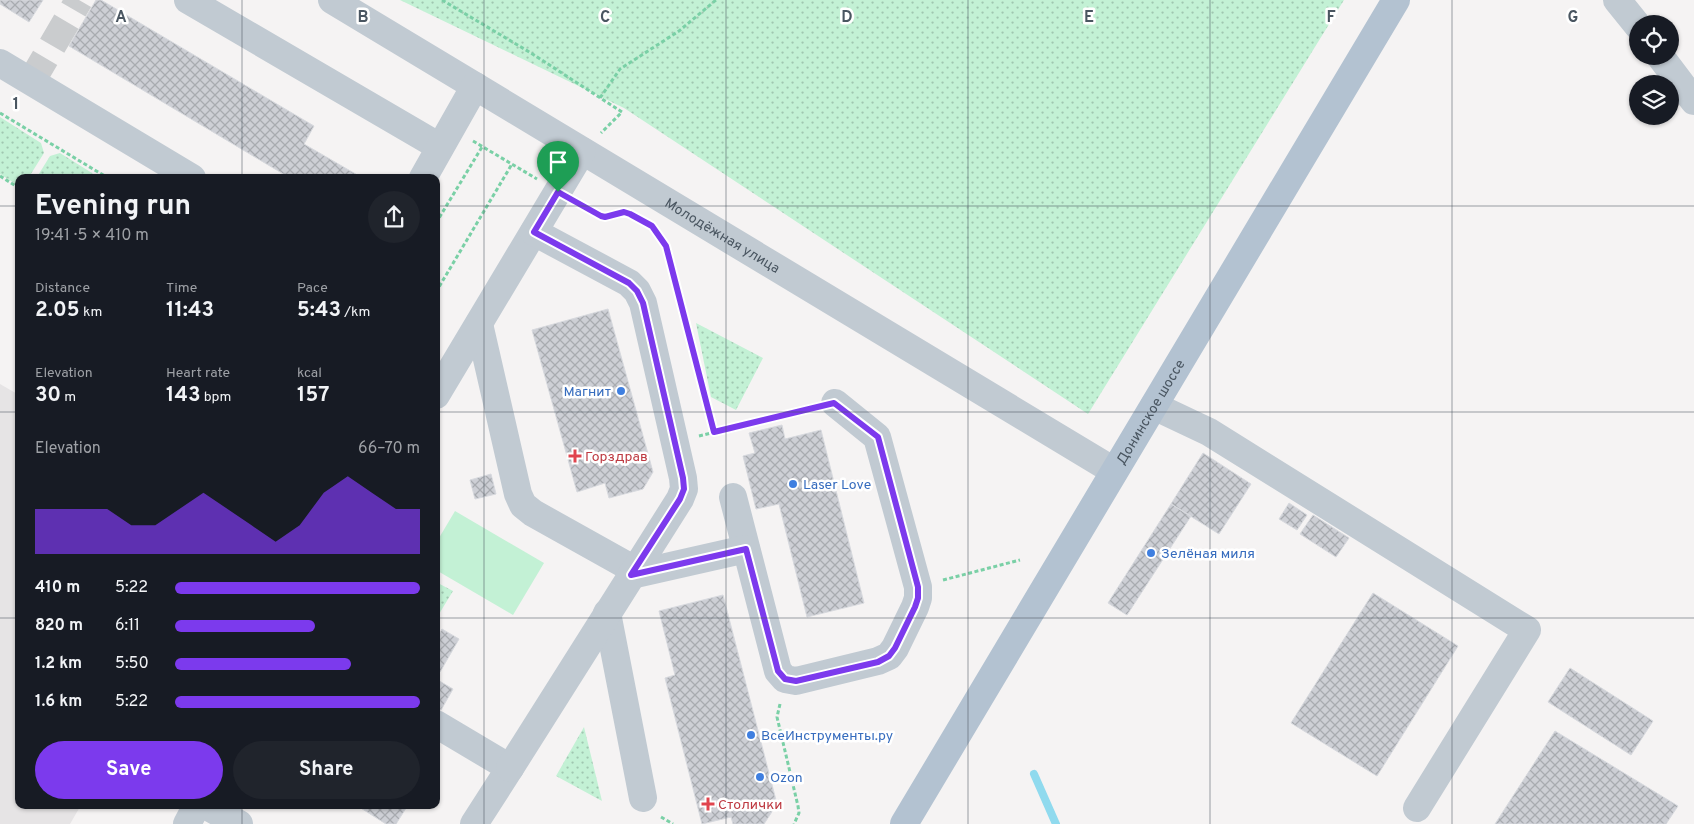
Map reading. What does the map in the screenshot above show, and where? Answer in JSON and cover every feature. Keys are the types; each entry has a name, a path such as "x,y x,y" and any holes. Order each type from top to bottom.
{"main road":[{"name":"Донинское шоссе","path":"904,824 1396,0"}],"street":[{"path":"188,0 445,138"},
{"name":"Молодёжная улица","path":"332,0 1114,471"},
{"path":"1617,0 1629,15"},
{"path":"0,63 185,174"},
{"path":"1667,65 1694,101"},
{"path":"425,174 475,86"},
{"path":"440,388 582,151"},
{"path":"474,824 680,499 684,489 643,303 637,291 629,283 534,232"},
{"path":"479,324 518,494 523,505 533,513 633,573 746,549"},
{"path":"733,497 778,671 785,679 796,681 878,662 889,656 895,648 915,607 918,598 918,587 878,437 834,403"},
{"path":"1154,406 1209,432 1527,630 1417,808"},
{"path":"608,613 643,798"},
{"path":"440,726 510,768"},
{"path":"186,824 195,809"},
{"path":"212,809 238,824"}],"path":[{"path":"442,0 531,53 622,112 582,151"},
{"path":"600,98 620,69 679,31 716,0"},
{"path":"0,113 101,174"},
{"path":"445,138 482,146 601,216 605,217 624,212 652,226 666,246 714,432"},
{"path":"440,217 482,146"},
{"path":"440,285 512,164"},
{"path":"0,176 15,185"},
{"path":"675,443 834,403"},
{"path":"918,587 1020,560"},
{"path":"785,679 777,717 798,806 799,813 794,824"}],"shaded area":[{"path":"0,384 15,393 15,809 79,809 70,824 0,824"}],"green space":[{"path":"400,0 1344,0 1088,414 624,108"},
{"path":"0,117 41,143 44,153 31,174 15,174 15,183 0,174"},
{"path":"60,153 92,174 39,174 50,156"},
{"path":"696,323 763,358 736,410 711,397"},
{"path":"455,511 544,563 513,615 440,572 440,536"},
{"path":"440,584 453,591 440,612"},
{"path":"584,727 602,801 556,776"}],"building":[{"path":"0,0 43,0 29,22 0,4"},
{"path":"96,0 101,0 314,126 304,144 356,174 283,174 69,46"},
{"path":"608,309 653,472 643,489 609,498 605,483 577,492 532,330"},
{"path":"782,425 785,439 821,430 864,603 807,617 779,504 756,509 743,456 755,453 749,433"},
{"path":"1203,453 1251,484 1219,534 1171,504"},
{"path":"491,474 496,494 475,499 470,480"},
{"path":"1289,503 1307,515 1297,530 1279,519"},
{"path":"1171,504 1191,516 1127,615 1108,603"},
{"path":"1313,515 1349,538 1336,557 1300,534"},
{"path":"1373,593 1458,646 1377,776 1291,723"},
{"path":"723,595 777,804 764,824 733,824 731,817 702,824 665,678 675,675 659,611"},
{"path":"442,629 459,639 440,672 440,633"},
{"path":"1570,668 1653,721 1631,755 1548,702"},
{"path":"440,681 453,689 440,709"},
{"path":"1555,731 1678,806 1666,824 1495,824"},
{"path":"362,809 405,809 396,824 386,824"}],"waterway":[{"path":"1034,774 1056,824"}],"tunnel":[{"path":"31,82 79,0"}],"place":[{"name":"Магнит","path":"621,391"},
{"name":"Горздрав","path":"575,456"},
{"name":"Laser Love","path":"793,484"},
{"name":"Зелёная миля","path":"1151,553"},
{"name":"ВсеИнструменты.ру","path":"751,735"},
{"name":"Ozon","path":"760,777"},
{"name":"Столички","path":"708,804"}],"route":[{"path":"558,192 601,216 605,217 624,212 630,214 652,226 666,246 714,432 834,403 874,432 878,437 918,587 918,598 915,607 895,648 889,656 878,662 796,681 785,679 778,671 746,549 631,575 680,499 684,489 683,478 643,303 637,291 629,283 534,232 558,192"}]}
